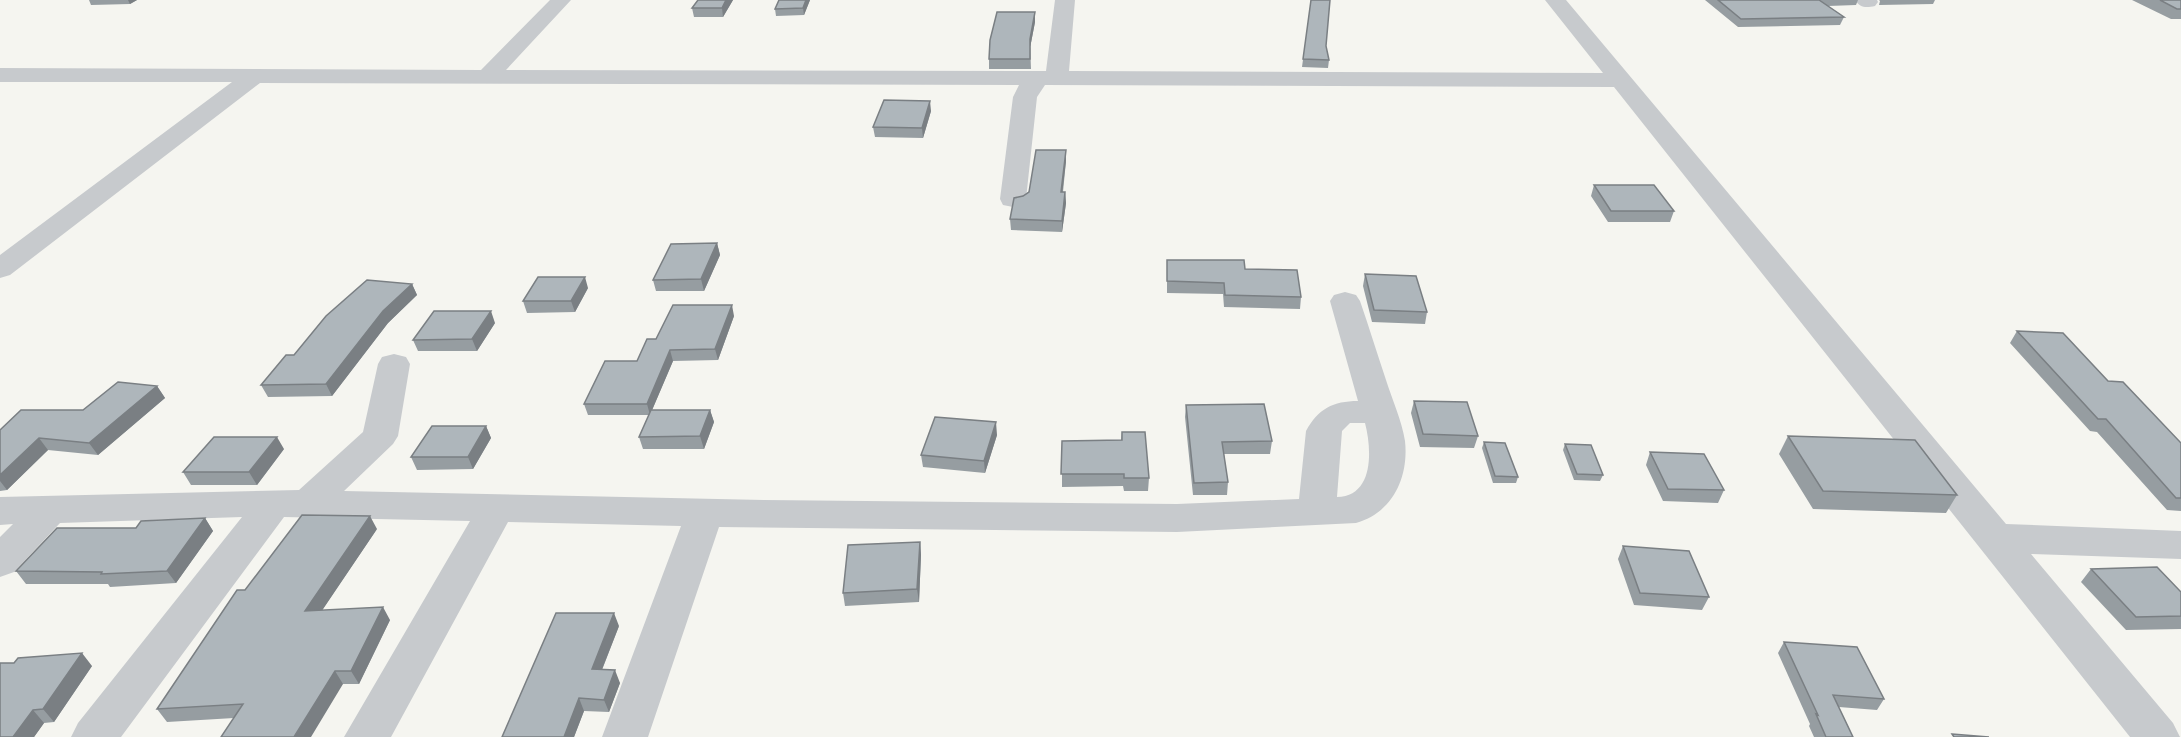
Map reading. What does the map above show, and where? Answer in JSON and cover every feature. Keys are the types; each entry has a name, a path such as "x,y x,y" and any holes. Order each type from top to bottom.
{"street":[{"path":"488,75 561,0"},
{"path":"1049,77 1065,0"},
{"path":"1555,0 2157,737"},
{"path":"0,75 1621,80"},
{"path":"2,266 256,75"},
{"path":"1013,199 1025,97 1029,87 1049,77"},
{"path":"0,511 291,504 705,513 1177,518 1356,510 1372,501 1381,487 1388,460 1386,439 1379,413 1345,301"},
{"path":"94,737 291,504 380,436 394,364"},
{"path":"1317,512 1324,431 1328,421 1340,413 1353,411 1379,413"},
{"path":"367,737 497,508"},
{"path":"0,562 50,510"},
{"path":"625,737 705,513"},
{"path":"1995,538 2181,545"}],"building":[{"path":"698,0 726,0 722,8 692,8"},
{"path":"779,0 806,0 803,8 775,9"},
{"path":"1311,0 1330,0 1326,46 1329,60 1303,59"},
{"path":"1718,0 1819,0 1844,17 1741,19"},
{"path":"2160,0 2181,0 2181,9 2177,9"},
{"path":"997,12 1035,12 1030,39 1030,59 989,59 990,40"},
{"path":"884,100 930,101 922,128 873,127"},
{"path":"1036,150 1066,150 1061,192 1065,192 1062,221 1010,219 1014,198 1029,192"},
{"path":"1594,185 1654,185 1674,211 1611,211"},
{"path":"717,243 701,279 653,280 671,244"},
{"path":"1167,260 1244,260 1245,269 1297,270 1301,297 1225,295 1224,283 1167,281"},
{"path":"1365,274 1416,276 1427,312 1374,310"},
{"path":"538,277 585,277 571,301 523,301"},
{"path":"367,280 412,284 383,311 326,384 261,385 286,355 294,355 326,316"},
{"path":"673,305 732,305 715,349 670,350 647,404 584,404 605,361 637,361 647,339 656,339"},
{"path":"434,311 491,311 472,339 413,340"},
{"path":"2017,331 2063,333 2108,381 2123,382 2181,443 2181,498 2176,498 2106,419 2098,419"},
{"path":"118,382 157,386 89,443 39,438 0,475 0,430 21,410 83,410"},
{"path":"1414,401 1467,402 1478,436 1423,434"},
{"path":"1264,404 1272,441 1222,442 1228,482 1194,483 1186,405"},
{"path":"651,410 710,410 700,436 639,437"},
{"path":"935,417 996,422 984,461 921,455"},
{"path":"432,426 486,426 468,457 411,457"},
{"path":"1122,432 1145,432 1149,478 1124,478 1124,474 1061,474 1062,441 1122,440"},
{"path":"1788,436 1915,440 1957,495 1823,491"},
{"path":"214,437 277,437 249,472 183,472"},
{"path":"1484,442 1505,443 1518,477 1495,476"},
{"path":"1565,444 1591,445 1603,475 1577,474"},
{"path":"1650,452 1704,454 1724,490 1668,489"},
{"path":"302,515 370,516 305,611 383,607 351,671 335,671 294,737 221,737 243,704 157,709 237,590 245,590"},
{"path":"205,518 167,571 101,574 102,572 16,571 57,528 136,528 141,521"},
{"path":"920,542 917,589 843,593 848,545"},
{"path":"1623,546 1689,551 1709,597 1640,593"},
{"path":"2157,567 2181,592 2181,616 2136,617 2091,569"},
{"path":"556,613 614,613 592,669 615,670 604,700 579,698 564,737 502,737"},
{"path":"1784,642 1857,647 1884,699 1833,695 1853,737 1826,737"},
{"path":"82,653 43,709 33,710 13,737 0,737 0,663 14,663 18,658"},
{"path":"1952,734 1989,737 1954,737"}]}
